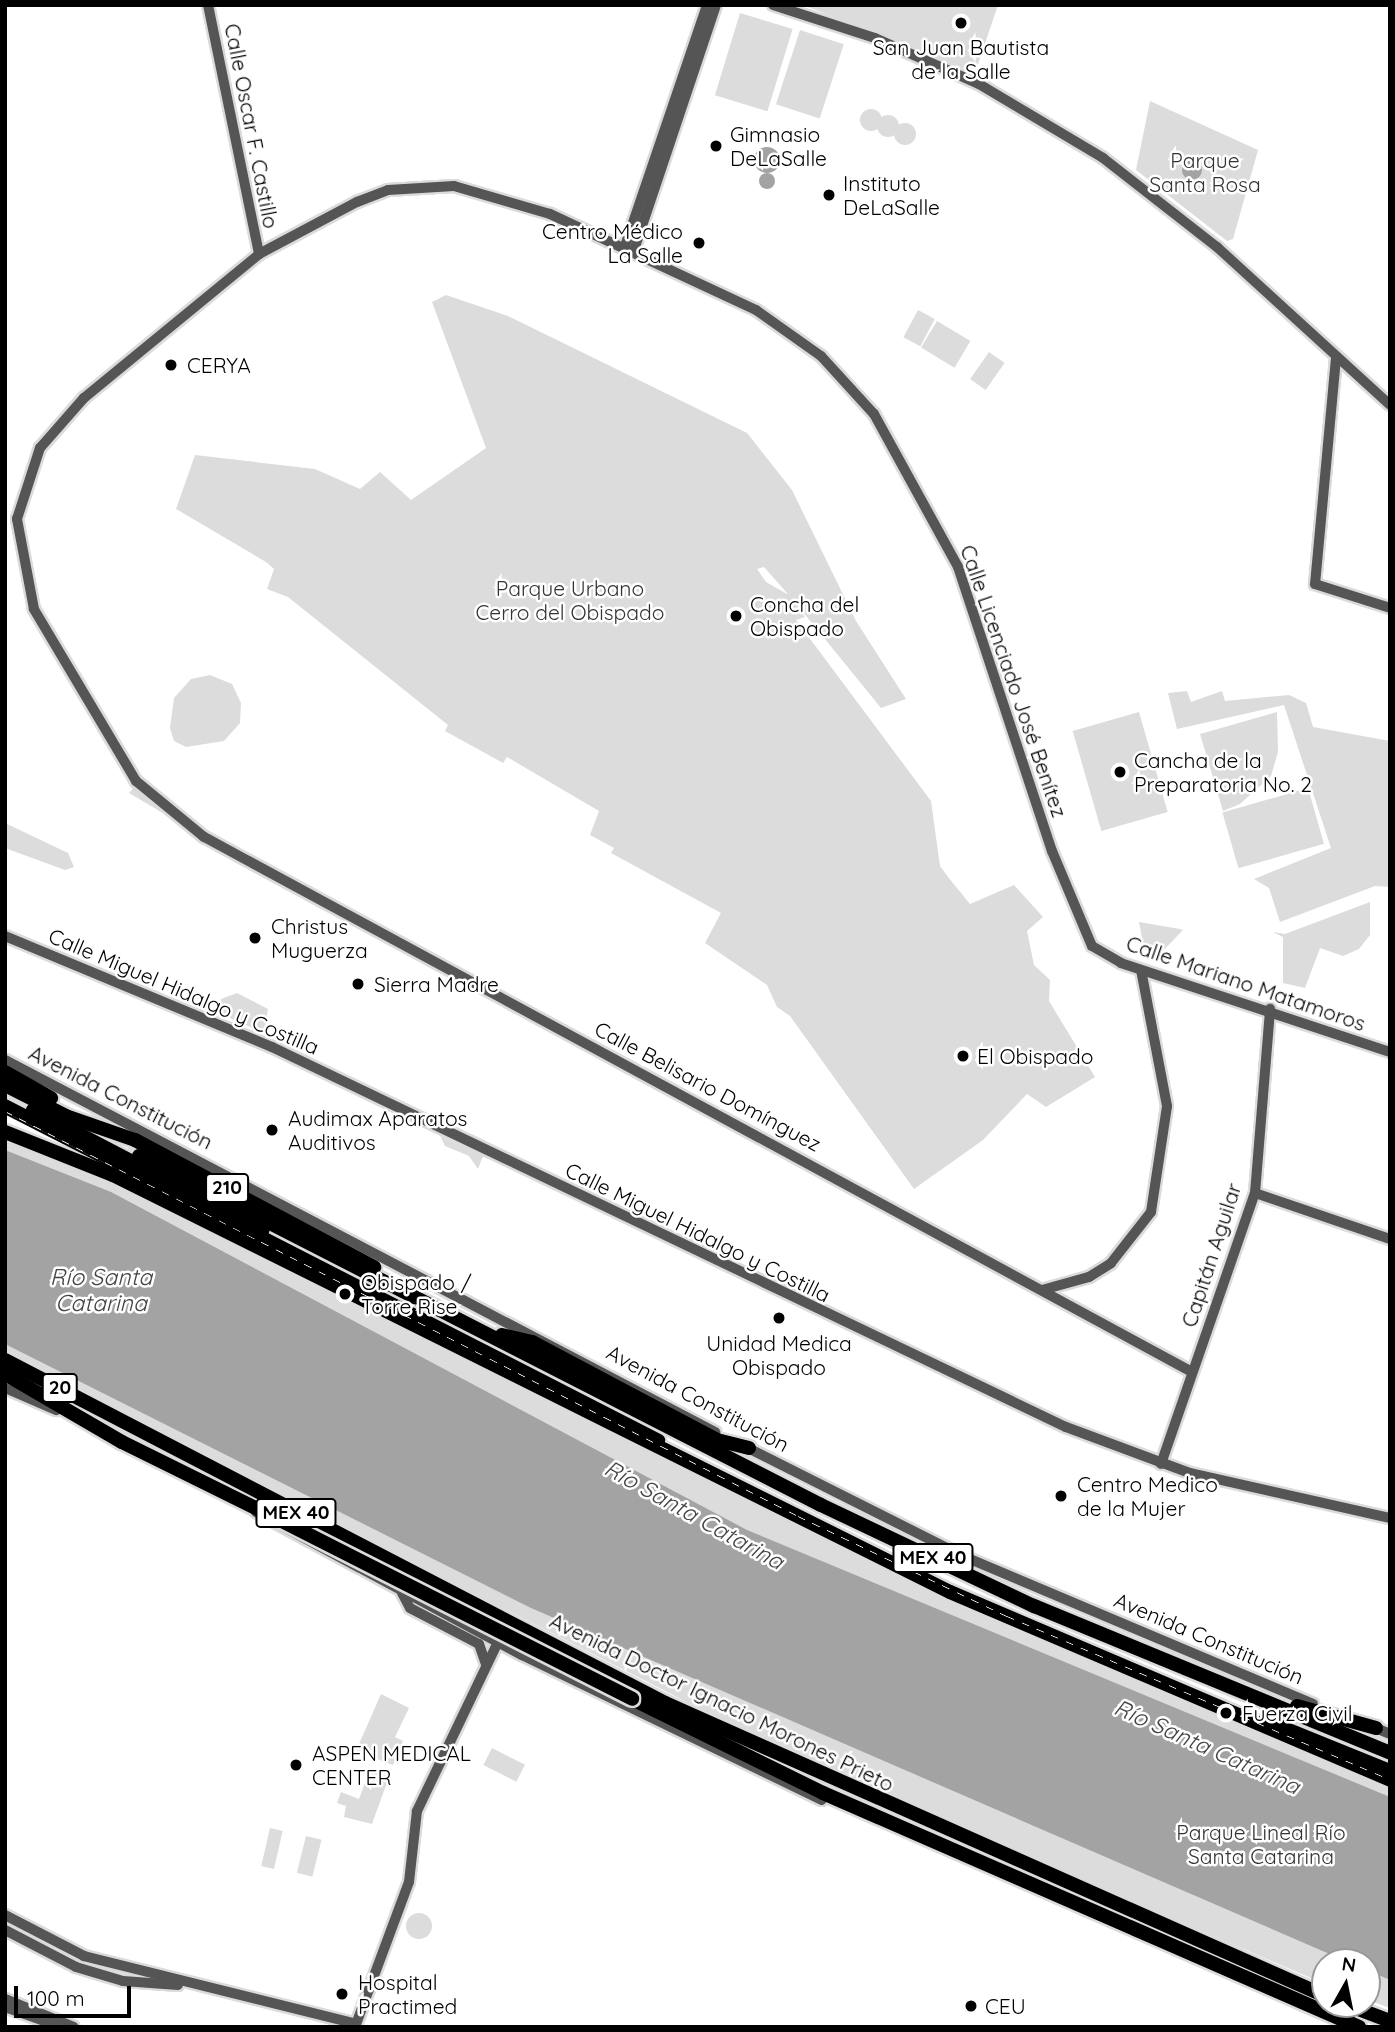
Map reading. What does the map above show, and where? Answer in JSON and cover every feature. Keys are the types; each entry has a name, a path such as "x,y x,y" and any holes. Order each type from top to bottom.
{"highway":[{"path":"5,1072 94,1125"},
{"name":"210","path":"5,1085 94,1125 315,1233 439,1310"},
{"path":"5,1095 224,1212 376,1279"},
{"name":"MEX 40","path":"5,1132 113,1175 950,1592 1390,1780"},
{"name":"Avenida Constitución","path":"139,1156 844,1516 1232,1689 1390,1753"},
{"path":"490,1335 532,1342 717,1440 749,1448"},
{"name":"Avenida Doctor Ignacio Morones Prieto","path":"5,1360 591,1664 797,1766 1311,1990"},
{"name":"Avenida Doctor Ignacio Morones Prieto","path":"5,1372 115,1417"},
{"name":"Avenida Doctor Ignacio Morones Prieto","path":"5,1372 93,1425 632,1699 892,1822 1359,2027"},
{"path":"498,1642 515,1635 591,1664"},
{"path":"1232,1689 1383,1731"}],"main road":[{"path":"5,1105 859,1541 1076,1640 1390,1770"}],"street":[{"name":"Calle Oscar F. Castillo","path":"208,5 258,254"},
{"path":"628,251 708,5"},
{"path":"628,251 716,5"},
{"path":"773,5 883,41 1061,131 1190,224 1390,405"},
{"name":"Calle Licenciado José Benítez","path":"204,837 136,781 78,688 30,598 17,519 40,448 84,398 258,254 357,202 419,184 515,202 628,251 787,329 874,414 958,567 1052,851 1092,946"},
{"path":"1336,358 1315,584 1390,608"},
{"path":"1335,379 1357,376"},
{"name":"Calle Belisario Domínguez","path":"204,837 1192,1372"},
{"name":"Calle Miguel Hidalgo y Costilla","path":"5,936 272,1047 926,1362 1161,1464 1390,1518"},
{"name":"Calle Mariano Matamoros","path":"1092,946 1141,970 1270,1009 1390,1052"},
{"path":"1042,1290 1089,1277 1111,1263 1151,1212 1166,1131 1164,1086 1141,970"},
{"name":"Capitán Aguilar","path":"1161,1464 1255,1193 1270,1009"},
{"name":"Avenida Constitución","path":"5,1060 749,1448 988,1567 1383,1731"},
{"path":"1255,1193 1390,1239"},
{"name":"20","path":"5,1388 93,1425"},
{"name":"Avenida Doctor Ignacio Morones Prieto","path":"251,1506 266,1521 402,1593 772,1779 892,1822"},
{"path":"402,1593 410,1608 480,1644 486,1664"},
{"path":"5,1914 84,1956 356,2026 409,1882 417,1811 498,1642"},
{"path":"486,1664 522,1655"},
{"path":"5,1930 88,1971 155,1986 185,1984"},
{"path":"5,1999 74,2027"},
{"path":"5,2007 61,2027"}],"green space":[{"path":"803,5 998,5 975,73"},
{"path":"740,13 793,29 767,111 715,95"},
{"path":"800,30 844,44 820,118 776,104"},
{"name":"Parque Santa Rosa","path":"1150,101 1258,150 1233,239 1227,241 1136,170"},
{"path":"871,109 879,112 882,120 879,128 871,131 863,128 860,120 863,112"},
{"path":"888,115 896,118 899,126 896,134 888,137 880,134 877,126 880,118"},
{"path":"905,123 913,126 916,134 913,142 905,145 897,142 894,134 897,126"},
{"name":"Parque Urbano Cerro del Obispado","path":"446,295 508,316 747,433 792,490 856,621 906,699 881,708 798,606 805,617 796,620 931,801 940,866 970,904 1014,885 1043,917 1027,931 1034,965 1050,980 1049,1001 1095,1077 1046,1107 1027,1094 983,1140 914,1189 790,1016 777,1007 767,985 705,943 721,913 611,853 614,848 590,835 599,811 507,757 503,763 445,731 448,725 288,597 267,589 274,569 266,562 176,509 195,455 315,469 360,489 380,472 411,500 486,448 432,302","holes":["764,567 787,593 766,582 757,569"]},
{"path":"918,310 935,319 920,346 903,337"},
{"path":"937,321 970,341 954,368 921,348"},
{"path":"989,352 1005,363 986,390 970,379"},
{"path":"210,675 232,684 241,703 240,723 224,741 186,747 174,741 170,728 174,698 191,679"},
{"path":"1187,691 1191,702 1222,691 1225,701 1289,695 1306,703 1313,727 1390,741 1390,887 1375,886 1280,922 1269,888 1254,879 1331,848 1284,705 1177,729 1168,693"},
{"name":"Cancha de la Preparatoria No. 2","path":"1139,712 1168,812 1101,831 1073,731"},
{"path":"1277,712 1278,752 1271,776 1240,804 1223,811 1200,734"},
{"path":"137,784 183,825 129,793"},
{"path":"1308,788 1324,844 1238,868 1222,813"},
{"path":"5,823 68,853 74,867 65,870 5,848"},
{"path":"1370,902 1370,935 1359,949 1343,956 1320,948 1305,988 1283,983 1283,937 1273,932 1285,934"},
{"path":"1139,922 1183,930 1159,955 1144,949"},
{"path":"237,993 268,1009 264,1033 221,1014 221,999"},
{"name":"Río Santa Catarina","path":"5,1136 96,1171 766,1504 1390,1779 1390,2008 1381,2005 1381,1948 1311,1948 1311,1978 788,1754 5,1353"},
{"path":"440,1136 483,1156 478,1169 469,1156 445,1146"},
{"path":"381,1694 409,1708 395,1737 403,1741 393,1765 356,1751"},
{"path":"492,1748 525,1765 516,1782 483,1765"},
{"path":"370,1769 389,1777 372,1824 344,1817 346,1806 337,1803 341,1792 359,1799"},
{"path":"270,1828 283,1831 274,1869 261,1866"},
{"path":"306,1836 322,1840 312,1877 297,1873"},
{"path":"419,1913 428,1917 432,1926 428,1935 419,1939 410,1935 406,1926 410,1917"}],"water":[{"path":"767,147 776,151 780,160 776,169 767,173 758,169 754,160 758,151"},
{"path":"1192,160 1199,163 1202,170 1199,177 1192,180 1185,177 1182,170 1185,163"},
{"path":"767,173 773,175 773,187 767,189 761,187 759,181 761,175"},
{"name":"Río Santa Catarina","path":"5,1150 111,1192 747,1530 1390,1797 1390,1980 1381,1976 1381,1948 1316,1948 531,1608 5,1344"}],"tunnel":[{"path":"108,1143 139,1156"}],"railway":[{"path":"5,1111 798,1516 1007,1616 1390,1779"}],"place":[{"name":"San Juan Bautista de la Salle","path":"961,23"},
{"name":"Gimnasio DeLaSalle","path":"716,146"},
{"name":"Instituto DeLaSalle","path":"829,195"},
{"name":"Centro Médico La Salle","path":"699,243"},
{"name":"CERYA","path":"171,365"},
{"name":"Concha del Obispado","path":"736,616"},
{"name":"Cancha de la Preparatoria No. 2","path":"1120,772"},
{"name":"Christus Muguerza","path":"255,938"},
{"name":"Sierra Madre","path":"358,984"},
{"name":"El Obispado","path":"963,1056"},
{"name":"Audimax Aparatos Auditivos","path":"272,1130"},
{"name":"Obispado / Torre Rise","path":"345,1294"},
{"name":"Unidad Medica Obispado","path":"779,1318"},
{"name":"Centro Medico de la Mujer","path":"1061,1496"},
{"name":"Fuerza Civil","path":"1226,1713"},
{"name":"ASPEN MEDICAL CENTER","path":"296,1765"},
{"name":"Hospital Practimed","path":"342,1994"},
{"name":"CEU","path":"971,2006"}],"park label":[{"name":"Parque Lineal Río Santa Catarina","path":"1261,1844"}]}
